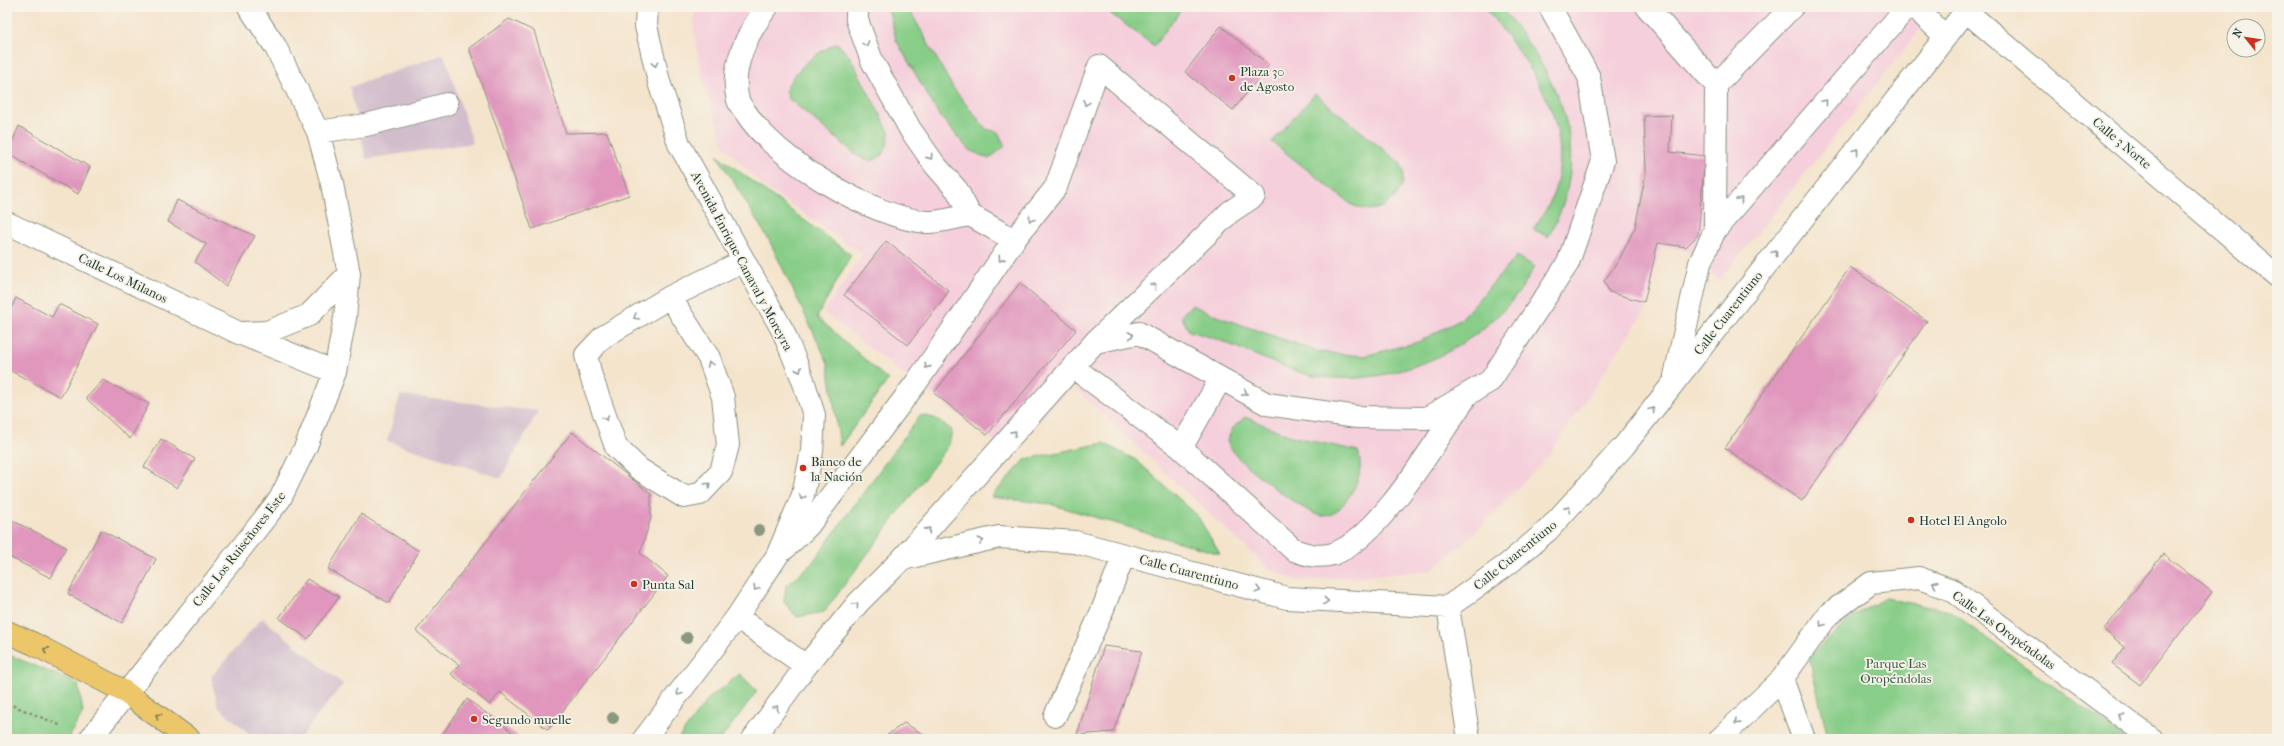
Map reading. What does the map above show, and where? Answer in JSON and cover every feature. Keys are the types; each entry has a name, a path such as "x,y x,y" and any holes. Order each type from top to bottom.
{"main road":[{"path":"7,632 34,644 125,692 189,739"}],"street":[{"name":"Calle Los Ruiseñores Este","path":"90,739 125,692 280,499 306,446 335,372 345,318 349,274 332,184 318,132 275,46 249,7"},
{"path":"767,7 740,54 736,78 738,100 765,137 784,155 851,197 892,214 926,222 970,215"},
{"path":"857,7 856,20 872,61 910,129 935,165 957,190 970,215 1014,240"},
{"path":"1095,342 1139,333 1220,380 1267,404 1357,417 1427,418 1490,381 1568,263 1603,161 1589,78 1550,7"},
{"path":"1648,7 1716,85 1715,230"},
{"path":"1716,85 1792,7"},
{"path":"1673,383 1700,263 1715,230 1907,7"},
{"path":"1914,7 1945,36"},
{"name":"Calle Cuarentiuno","path":"902,559 999,537 1075,542 1287,598 1448,607 1508,564 1548,530 1624,446 1945,36 1968,9"},
{"name":"Calle 3 Norte","path":"1968,9 2277,276"},
{"name":"Avenida Enrique Canaval y Moreyra","path":"644,739 737,617 777,556 803,495 812,451 814,415 803,380 783,331 679,144 659,82 647,17"},
{"path":"753,739 806,666 858,603 902,559 1095,342 1230,212 1254,196 1100,66 1056,187 1014,240 916,383 814,519 777,556"},
{"path":"318,132 366,125 447,104"},
{"name":"Calle Los Milanos","path":"7,223 239,334 335,372"},
{"path":"670,297 708,358 723,397 728,445 721,472 700,494 684,497 639,469 616,447 591,376 586,355 603,337 670,297 744,261"},
{"name":"Calle Los Milanos","path":"239,334 266,332 308,315 349,274"},
{"path":"1073,367 1181,448 1294,550 1311,556 1333,554 1360,539 1389,508 1468,394"},
{"path":"1181,448 1220,380"},
{"path":"1055,716 1102,611 1124,555"},
{"name":"Calle Las Oropéndolas","path":"1720,739 1782,679 1828,615 1871,584 1918,578 1952,590 2152,739"},
{"path":"1448,607 1469,739"},
{"path":"737,617 806,666"},
{"path":"1782,679 1804,739"}],"path":[{"path":"7,703 90,739"}],"shaded area":[{"path":"695,7 1938,7 1720,280 1687,251 1661,247 1645,311 1549,455 1475,533 1430,571 1297,581 1269,569 1072,386 1010,452 894,367 824,312 863,254 764,187 723,144 702,76 694,32"},
{"path":"444,54 473,143 366,159 350,87"},
{"path":"400,395 538,411 501,478 387,441"},
{"path":"262,618 343,684 299,739 256,739 218,707 211,677"}],"green space":[{"path":"888,7 908,7 953,88 986,129 998,132 1005,146 989,159 969,150 939,115 896,40"},
{"path":"1102,7 1183,7 1154,46"},
{"path":"1484,7 1500,7 1517,28 1547,74 1558,96 1565,119 1570,142 1570,165 1567,188 1560,212 1548,237 1533,229 1551,200 1559,173 1559,146 1555,121 1545,96 1532,72 1501,28"},
{"path":"837,43 850,57 889,132 887,146 881,156 872,161 859,157 788,98 786,88 802,66 820,52"},
{"path":"1315,94 1400,163 1404,172 1402,186 1394,198 1383,207 1370,210 1352,205 1272,142"},
{"path":"717,155 851,255 817,317 888,380 840,446 828,363 770,242"},
{"path":"1517,256 1535,267 1519,292 1500,314 1478,333 1454,349 1427,361 1400,371 1371,377 1343,378 1305,374 1214,338 1189,331 1181,316 1191,305 1225,319 1319,352 1364,356 1418,342 1460,320"},
{"path":"920,415 935,418 952,430 949,445 824,612 797,617 784,602 786,586 812,563"},
{"path":"1245,417 1291,436 1358,451 1360,469 1358,479 1350,495 1341,506 1331,515 1322,516 1315,514 1283,494 1243,462 1233,451 1227,441 1233,428"},
{"path":"1103,443 1136,460 1197,515 1220,554 1050,504 991,497 1026,459"},
{"name":"Parque Las Oropéndolas","path":"1885,598 1950,611 2126,739 1828,738 1809,657 1853,616"},
{"path":"7,654 78,684 83,712 68,739 7,739"},
{"path":"740,674 757,691 721,739 678,739 708,699"}],"building":[{"path":"509,19 534,31 566,133 607,132 629,195 532,229 469,48"},
{"path":"1221,26 1269,65 1233,110 1185,72"},
{"path":"1672,115 1670,152 1705,156 1698,235 1686,247 1658,243 1644,302 1609,292 1604,281 1619,260 1635,227 1646,173 1644,116"},
{"path":"19,126 90,167 78,194 7,153"},
{"path":"177,200 255,236 226,286 195,262 206,244 168,222"},
{"path":"886,241 949,291 908,345 844,295"},
{"path":"1850,267 1927,321 1802,501 1725,448"},
{"path":"1020,283 1076,330 987,435 934,393"},
{"path":"16,298 52,317 59,304 98,324 61,397 7,369 7,316"},
{"path":"103,380 149,404 130,439 86,398"},
{"path":"572,432 651,494 651,518 640,553 668,576 548,730 500,692 490,705 451,674 459,665 416,631"},
{"path":"161,439 195,459 177,488 144,467"},
{"path":"361,514 419,551 389,603 328,569"},
{"path":"7,518 66,547 51,578 7,556"},
{"path":"101,530 156,559 122,623 68,594"},
{"path":"2163,554 2212,592 2140,685 2112,664 2125,647 2104,630"},
{"path":"307,579 339,597 308,639 279,618"},
{"path":"1104,646 1142,651 1113,732 1077,735"},
{"name":"Segundo muelle","path":"467,699 522,739 439,739"},
{"path":"904,723 932,739 882,739"}],"place":[{"name":"Plaza 30 de Agosto","path":"1232,78"},
{"name":"Banco de la Nación","path":"803,468"},
{"name":"Hotel El Angolo","path":"1911,520"},
{"name":"Punta Sal","path":"634,584"},
{"name":"Segundo muelle","path":"474,719"}]}
